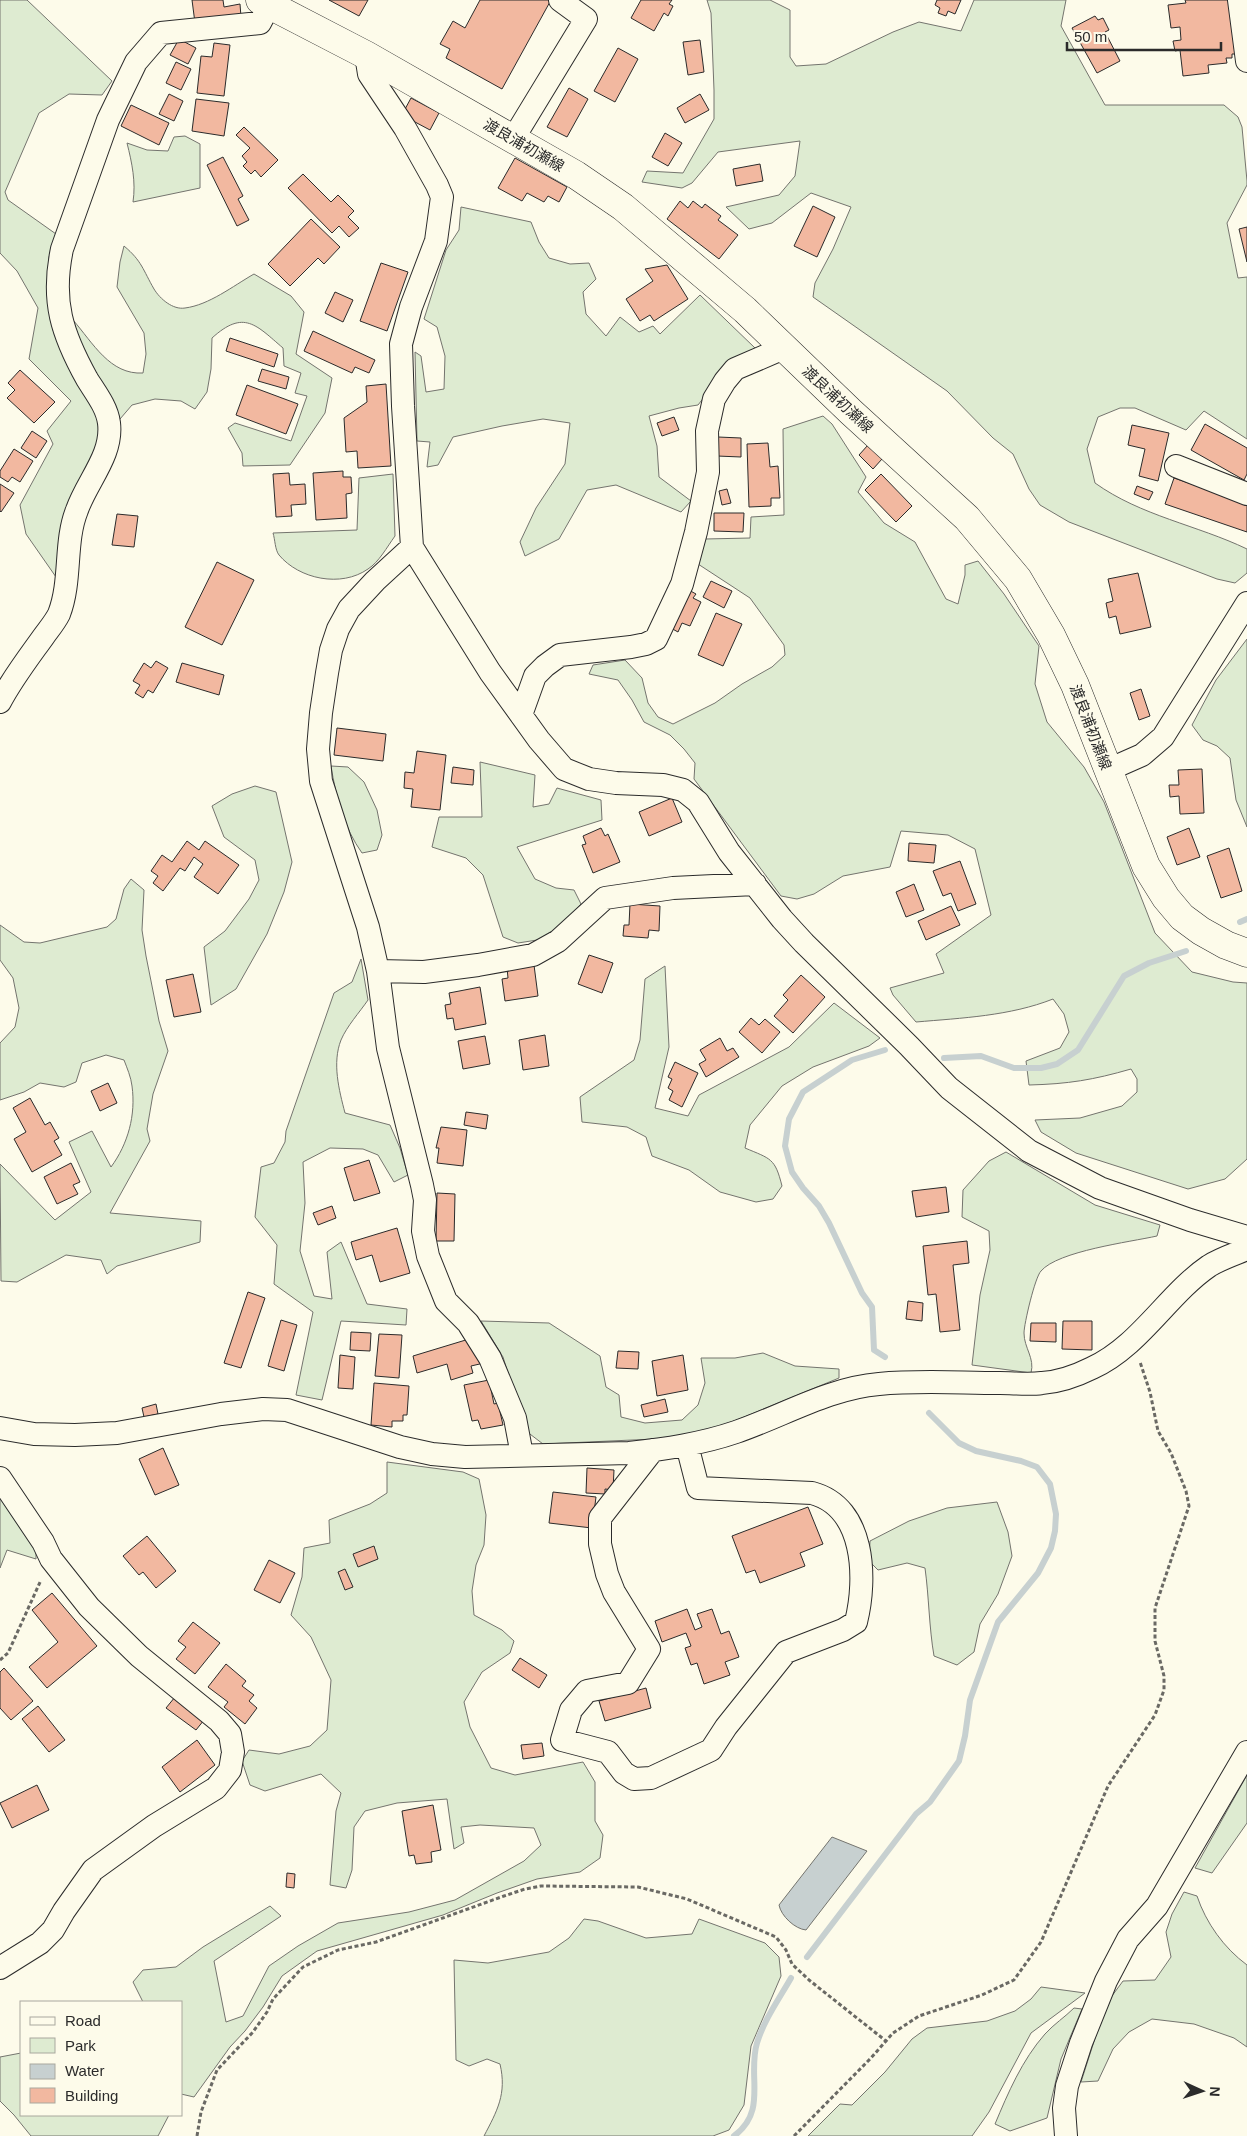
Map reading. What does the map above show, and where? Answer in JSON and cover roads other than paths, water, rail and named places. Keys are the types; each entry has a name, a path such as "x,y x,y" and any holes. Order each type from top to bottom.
{"main road":[{"name":"渡良浦初瀬線","path":"265,2 366,56 576,175 622,207 745,310 851,412 967,518 1018,579 1064,660 1146,866 1166,898 1182,917 1201,931 1226,946 1247,953"}],"street":[{"path":"513,139 586,19 560,0"},
{"path":"1239,0 1247,61"},
{"path":"0,702 58,615 67,585 72,528 76,510 105,454 108,438 109,422 102,404 76,359 64,329 57,298 58,270 62,249 108,120 136,62 161,33 260,22 265,2"},
{"path":"366,56 369,74 406,128 442,197 436,241 411,308 401,344 412,547 490,672 521,715 564,769 589,779 616,783 663,785 682,790 698,802 729,852 782,919 799,937 949,1088 1029,1151 1100,1188 1190,1220 1247,1237"},
{"path":"521,715 535,676 545,666 560,656 631,648 646,644 656,638 682,584 696,532 708,472 707,431 714,398 735,369 784,348"},
{"path":"1176,466 1247,494"},
{"path":"412,547 375,581 349,609 338,629 331,650 321,713 318,749 321,781 368,926 378,971 388,1048 422,1185 424,1200 422,1231 428,1256 446,1301 468,1323 490,1358 515,1418 522,1455"},
{"path":"1108,770 1142,755 1163,737 1247,603"},
{"path":"378,971 424,972 533,955 558,941 606,898 673,888 755,884"},
{"path":"0,1428 34,1434 116,1434 222,1414 263,1409 287,1410 400,1447 432,1454 465,1457 653,1450 686,1445 737,1432 822,1398 878,1384 934,1382 1043,1384 1094,1367 1132,1340 1167,1304 1209,1266 1247,1249"},
{"path":"653,1450 600,1518 600,1544 607,1574 614,1592 650,1649 628,1683 588,1691 572,1710 562,1740 608,1752 624,1773 634,1779 651,1778 710,1750 786,1652 843,1630 856,1622 860,1605 861,1568 856,1535 849,1520 825,1496 812,1493 698,1488 686,1445"},
{"path":"0,1478 44,1542 51,1559 89,1607 139,1656 219,1721 230,1734 233,1752 230,1770 216,1788 154,1826 93,1870 53,1930 40,1943 0,1968"},
{"path":"1065,2135 1064,2108 1067,2086 1081,2043 1106,1981 1128,1940 1158,1906 1247,1752"}],"water":[{"path":"832,1837 867,1851 806,1930 802,1929 793,1925 779,1905"}],"waterway":[{"path":"1240,922 1247,919"},
{"path":"944,1058 981,1056 1014,1068 1041,1068 1057,1064 1078,1050 1124,976 1149,963 1186,951"},
{"path":"885,1050 852,1060 803,1092 789,1119 785,1146 792,1172 819,1206 862,1293 872,1307 874,1350 885,1357"},
{"path":"807,1957 916,1814 930,1802 959,1761 970,1700 998,1622 1038,1573 1051,1548 1055,1531 1056,1514 1050,1484 1037,1467 1021,1461 976,1451 959,1443 929,1413"},
{"path":"734,2136 751,2116 754,2104 755,2055 760,2034 791,1978"}]}
